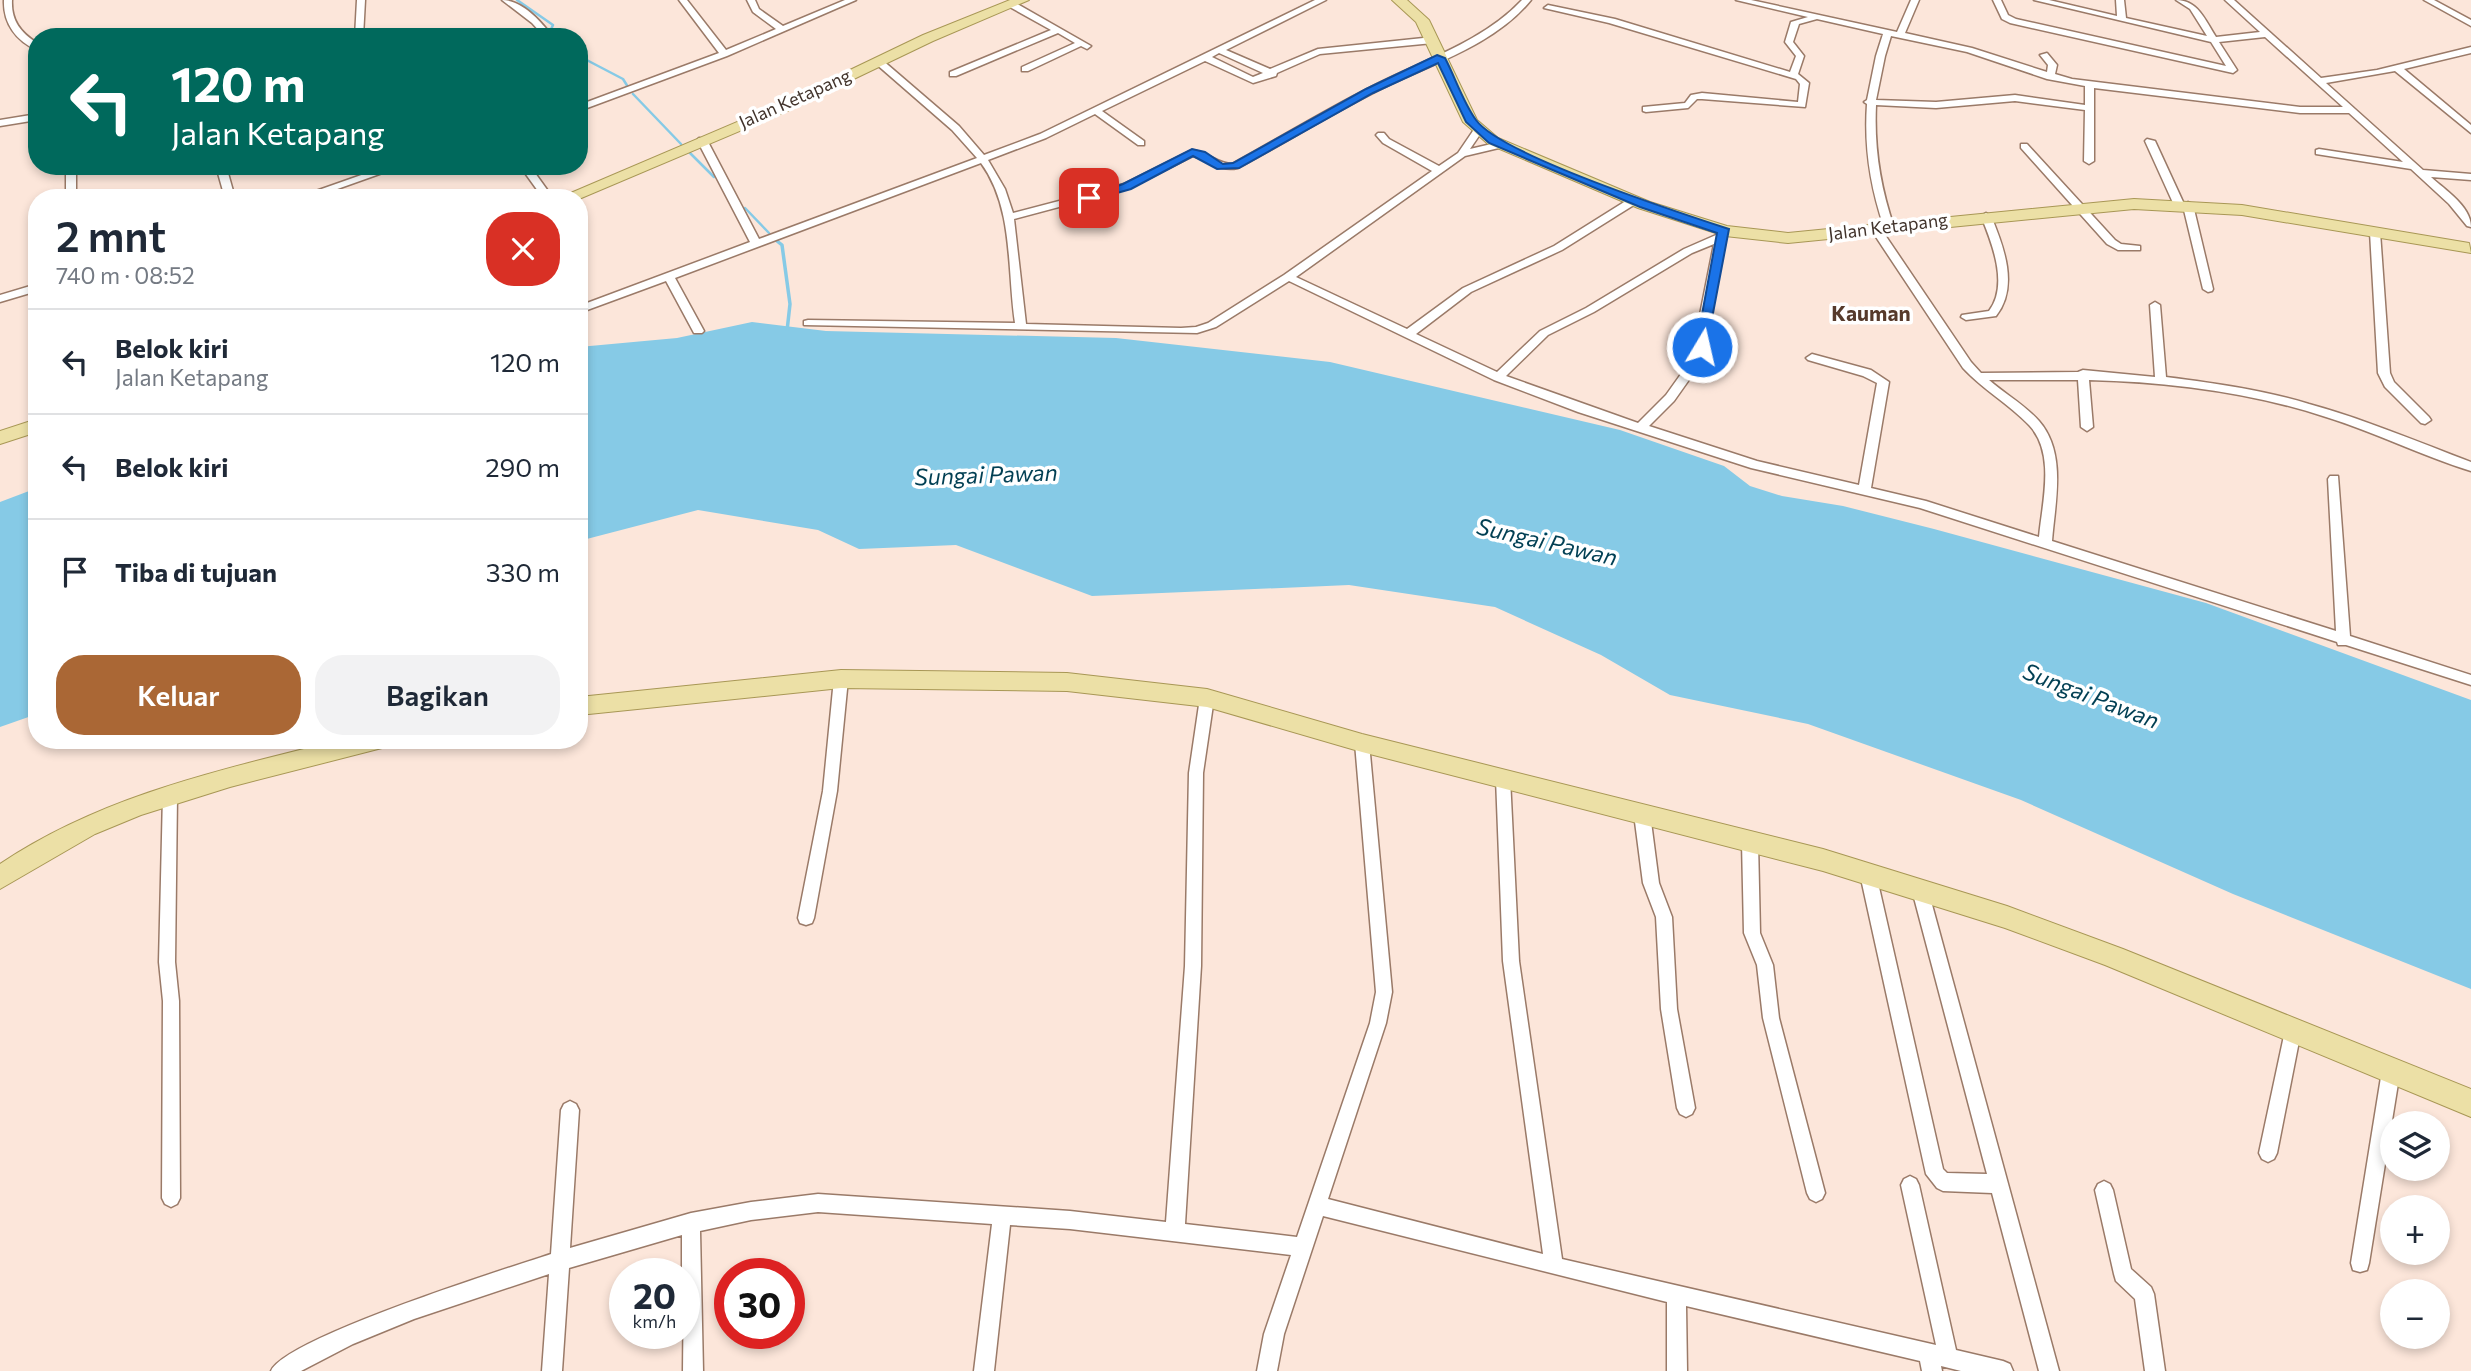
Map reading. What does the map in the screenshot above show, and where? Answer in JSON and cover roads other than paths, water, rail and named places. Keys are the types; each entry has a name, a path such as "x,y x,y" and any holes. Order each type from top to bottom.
{"main road":[{"name":"Jalan Ketapang","path":"1399,0 1417,14 1433,40 1466,113 1478,130 1500,145 1633,201 1722,234 1788,238 2080,207 2184,205 2242,210 2470,248"},
{"name":"Jalan Ketapang","path":"588,189 775,110 878,61 1016,2"},
{"path":"0,438 28,428"},
{"path":"588,705 841,679 1067,682 1207,698 1362,743 1868,874 2007,917 2471,1103"},
{"path":"0,878 26,858 78,828 132,806 345,749"}],"street":[{"path":"8,0 11,23 19,35 28,41"},
{"path":"359,28 361,0"},
{"path":"506,0 541,28"},
{"path":"683,0 724,54"},
{"path":"751,0 756,10 782,29"},
{"path":"588,105 724,54 852,0"},
{"path":"588,307 985,160 1097,111 1322,0"},
{"path":"1009,217 1127,186 1192,153 1201,154 1221,167 1230,168 1369,91 1440,58 1509,17 1527,0"},
{"path":"1740,0 1969,50 2050,77 2090,85 2312,111 2350,110"},
{"path":"1900,36 1915,0"},
{"path":"1997,0 2007,19 2022,24 2233,69 2193,7 2180,0"},
{"path":"2120,0 2122,20"},
{"path":"2229,0 2419,170 2453,202 2471,224"},
{"path":"2428,0 2471,23"},
{"path":"2035,1 2213,40 2265,34"},
{"path":"1016,2 1085,45 1025,69"},
{"path":"1548,8 1607,19 1718,57 1793,76 1805,83 1802,105 1702,96 1694,97 1688,105 1646,109"},
{"path":"1793,76 1800,56 1789,42 1794,26 1796,22 1810,21 1814,16"},
{"path":"953,74 1058,30"},
{"path":"1888,33 1875,69 1870,102 1875,177 1882,228 1977,377 2032,421 2044,435 2049,462 2045,543"},
{"path":"1204,57 1248,79 1273,74 1318,52 1433,40"},
{"path":"1219,50 1273,74"},
{"path":"2318,81 2398,68 2471,50"},
{"path":"2044,55 2053,65 2050,77"},
{"path":"878,61 962,135 985,160 998,183 1009,217 1021,324"},
{"path":"2398,68 2461,125 2471,130"},
{"path":"2089,161 2090,85"},
{"path":"1870,102 1936,105 2015,98 2090,108"},
{"path":"1097,111 1141,143"},
{"path":"0,123 28,118"},
{"path":"1461,155 1478,130"},
{"path":"1381,135 1386,141 1438,170"},
{"path":"702,140 756,243"},
{"path":"2150,141 2184,205 2208,289"},
{"path":"808,323 891,326 1021,324 1197,330 1212,325 1289,276 1461,155 1500,145"},
{"path":"2024,146 2113,244 2136,248"},
{"path":"2319,152 2471,177"},
{"path":"321,189 359,175"},
{"path":"1407,335 1467,290 1558,248 1633,201"},
{"path":"1966,317 1992,314 2001,301 2000,255 1986,216"},
{"path":"2375,233 2384,373 2389,384 2425,419"},
{"path":"1498,377 1544,332 1590,310 1688,251 1722,234"},
{"path":"1640,428 1670,398 1697,360 1722,234"},
{"path":"669,276 698,331"},
{"path":"1289,276 1498,377 1640,428 1755,465 1865,489 2135,570 2343,641 2471,680"},
{"path":"0,299 28,290"},
{"path":"2155,304 2161,381"},
{"path":"1812,358 1867,373 1884,382 1865,489"},
{"path":"1977,377 2083,374 2161,381 2281,400 2471,467"},
{"path":"2083,374 2087,427"},
{"path":"2334,479 2343,641"},
{"path":"806,918 830,791 841,679"},
{"path":"1175,1231 1193,966 1196,773 1207,698"},
{"path":"1267,1371 1274,1334 1378,1023 1384,992 1362,743"},
{"path":"1503,778 1511,961 1555,1266"},
{"path":"170,796 167,962 171,1001 171,1198"},
{"path":"1642,814 1651,883 1664,917 1668,1009 1686,1108"},
{"path":"1750,842 1752,933 1765,965 1771,1018 1816,1193"},
{"path":"1868,874 1935,1174 1943,1182 2000,1184"},
{"path":"1920,890 2049,1371"},
{"path":"2268,1153 2293,1031"},
{"path":"2360,1263 2391,1071"},
{"path":"552,1371 570,1110"},
{"path":"1910,1185 1948,1357"},
{"path":"2104,1190 2123,1274 2144,1294 2155,1371"},
{"path":"281,1371 317,1350 385,1318 559,1261 691,1222 784,1205 818,1203 1002,1217 1175,1231 1304,1247"},
{"path":"1318,1206 1676,1294 1930,1362 1948,1357 2003,1371"},
{"path":"984,1371 1002,1217"},
{"path":"691,1222 693,1371"},
{"path":"1676,1294 1677,1371"}],"water":[{"name":"Sungai Pawan","path":"752,322 826,331 1116,338 1330,362 1620,430 1724,466 1750,486 1782,496 1843,506 2206,603 2471,700 2471,989 2233,894 2021,800 1808,724 1670,695 1601,655 1495,607 1349,585 1092,596 956,545 859,549 818,530 698,510 588,539 588,346 677,338"},
{"path":"28,491 28,717 0,727 0,502"}],"waterway":[{"path":"517,0 553,25 552,28"},
{"path":"588,61 623,79 628,87"},
{"path":"633,94 681,144"},
{"path":"688,151 714,177"},
{"path":"745,208 769,233"},
{"path":"777,241 782,245 790,304 787,331"}],"district":[{"name":"Kauman","path":"1871,314"}]}
